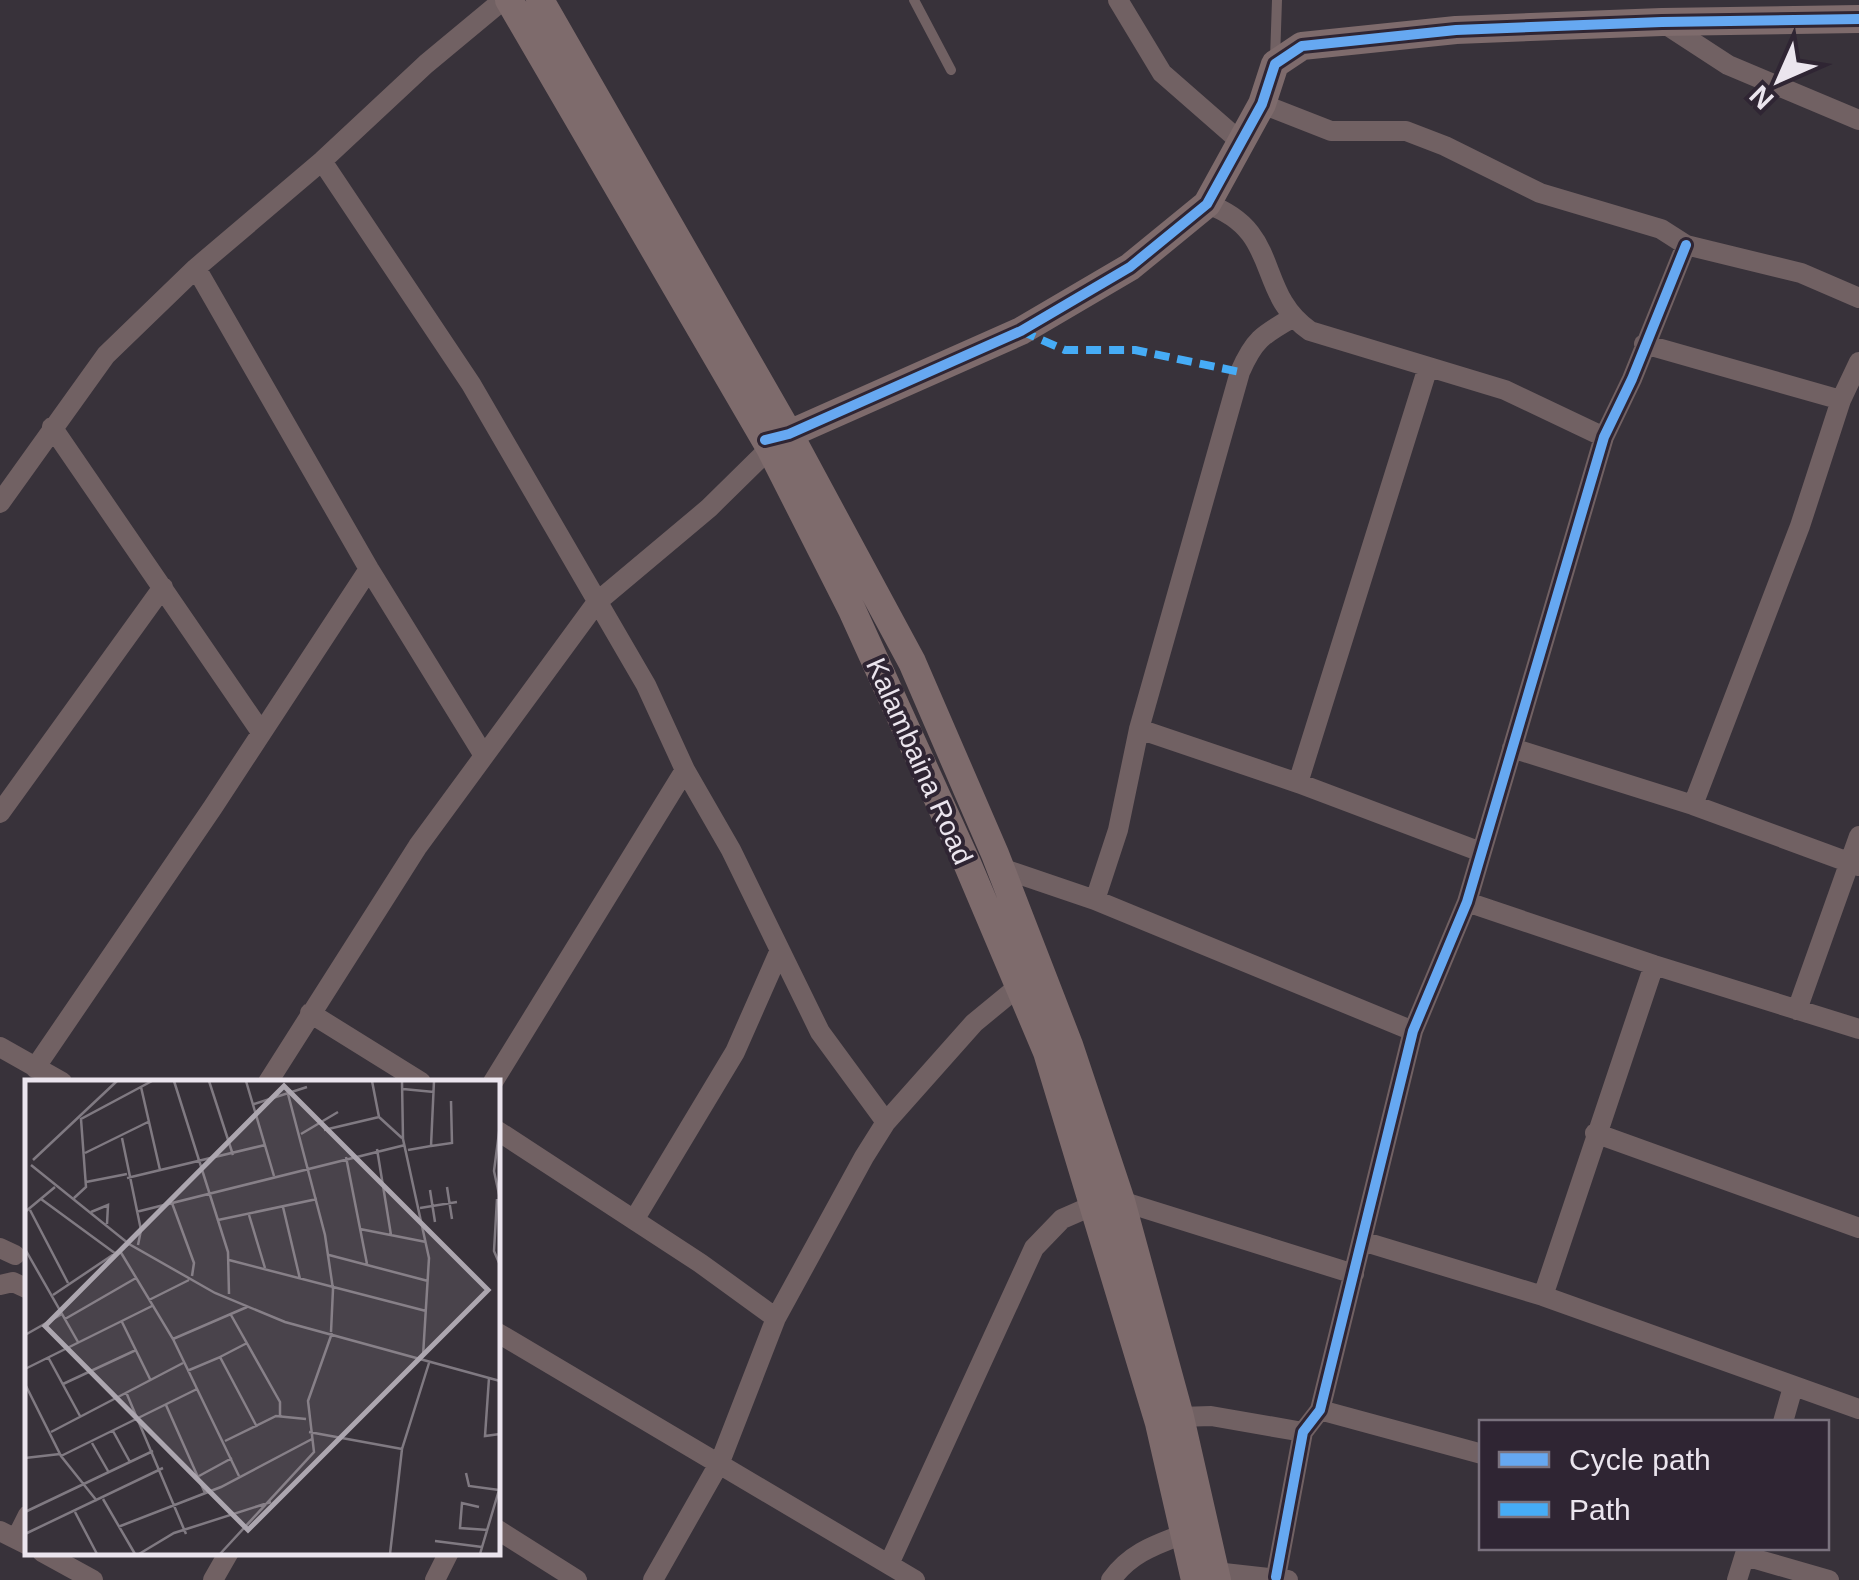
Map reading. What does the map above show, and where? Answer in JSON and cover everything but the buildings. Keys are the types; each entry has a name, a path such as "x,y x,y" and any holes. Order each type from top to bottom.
{"main road":[{"name":"Kalambaina Road","path":"506,0 912,662 1001,868 1069,1045 1184,1534 1209,1577"},
{"name":"Kalambaina Road","path":"540,0 775,441 1047,1052 1108,1203 1180,1417 1209,1577"},
{"path":"775,441 1021,331 1130,268 1206,204 1262,104 1275,64 1302,46 1389,35 1662,22 1859,19"}],"street":[{"path":"0,503 106,356 196,268 322,161 426,64 506,0"},
{"path":"1118,0 1162,73 1242,143"},
{"path":"1662,22 1728,65 1859,120"},
{"path":"1262,104 1331,131 1406,131 1445,146 1540,194 1662,228 1686,245 1800,273 1859,298"},
{"path":"322,161 471,384 646,685 685,770 730,850 820,1032 886,1122"},
{"path":"1206,204 1242,222 1256,237 1276,293 1292,318 1310,331 1506,390 1604,438"},
{"path":"1209,1577 1282,1579 1303,1432 1320,1410 1414,1031 1467,902 1604,438 1686,245"},
{"path":"196,268 369,569 483,754"},
{"path":"1096,900 1118,830 1139,729 1240,372 1262,334 1292,318"},
{"path":"1644,344 1841,400"},
{"path":"1693,805 1800,526 1841,400 1859,362"},
{"path":"1298,783 1428,367"},
{"path":"52,426 261,732"},
{"path":"269,1080 418,846 597,602 708,508 775,441"},
{"path":"34,1068 214,807 369,569"},
{"path":"0,813 163,587"},
{"path":"1139,729 1298,783 1480,852"},
{"path":"1512,748 1693,805 1854,864"},
{"path":"494,1080 685,770"},
{"path":"1796,1010 1854,864 1859,836"},
{"path":"1001,868 1096,900 1414,1031"},
{"path":"1467,902 1654,966 1859,1029"},
{"path":"634,1220 735,1052 780,950"},
{"path":"1543,1296 1654,966"},
{"path":"653,1580 720,1462 776,1318 864,1156 886,1122 974,1023 1019,986"},
{"path":"310,1013 419,1080"},
{"path":"0,1047 58,1080"},
{"path":"500,1131 776,1318"},
{"path":"1596,1133 1859,1228"},
{"path":"889,1564 1034,1248 1062,1219 1108,1203 1354,1274"},
{"path":"1362,1241 1543,1296 1859,1409"},
{"path":"0,1285 13,1282 25,1287"},
{"path":"500,1335 914,1580"},
{"path":"1784,1420 1794,1387"},
{"path":"1320,1410 1479,1453"},
{"path":"1180,1417 1211,1416 1303,1432"},
{"path":"500,1531 577,1580"},
{"path":"1112,1580 1127,1560 1144,1549 1184,1534"},
{"path":"1737,1580 1746,1552 1829,1580"},
{"path":"47,1555 93,1580"},
{"path":"214,1580 228,1555"},
{"path":"436,1580 447,1555"}],"lane":[{"path":"914,0 951,70"},
{"path":"1275,64 1277,0"}],"marked path":[{"path":"1021,331 1065,350 1135,350 1240,372"}],"cycle path":[{"path":"765,440 789,434 1021,331 1130,267 1207,204 1262,104 1275,64 1302,46 1456,30 1859,19"},
{"path":"1276,1577 1303,1432 1320,1410 1413,1031 1467,902 1604,437 1686,245"}]}
